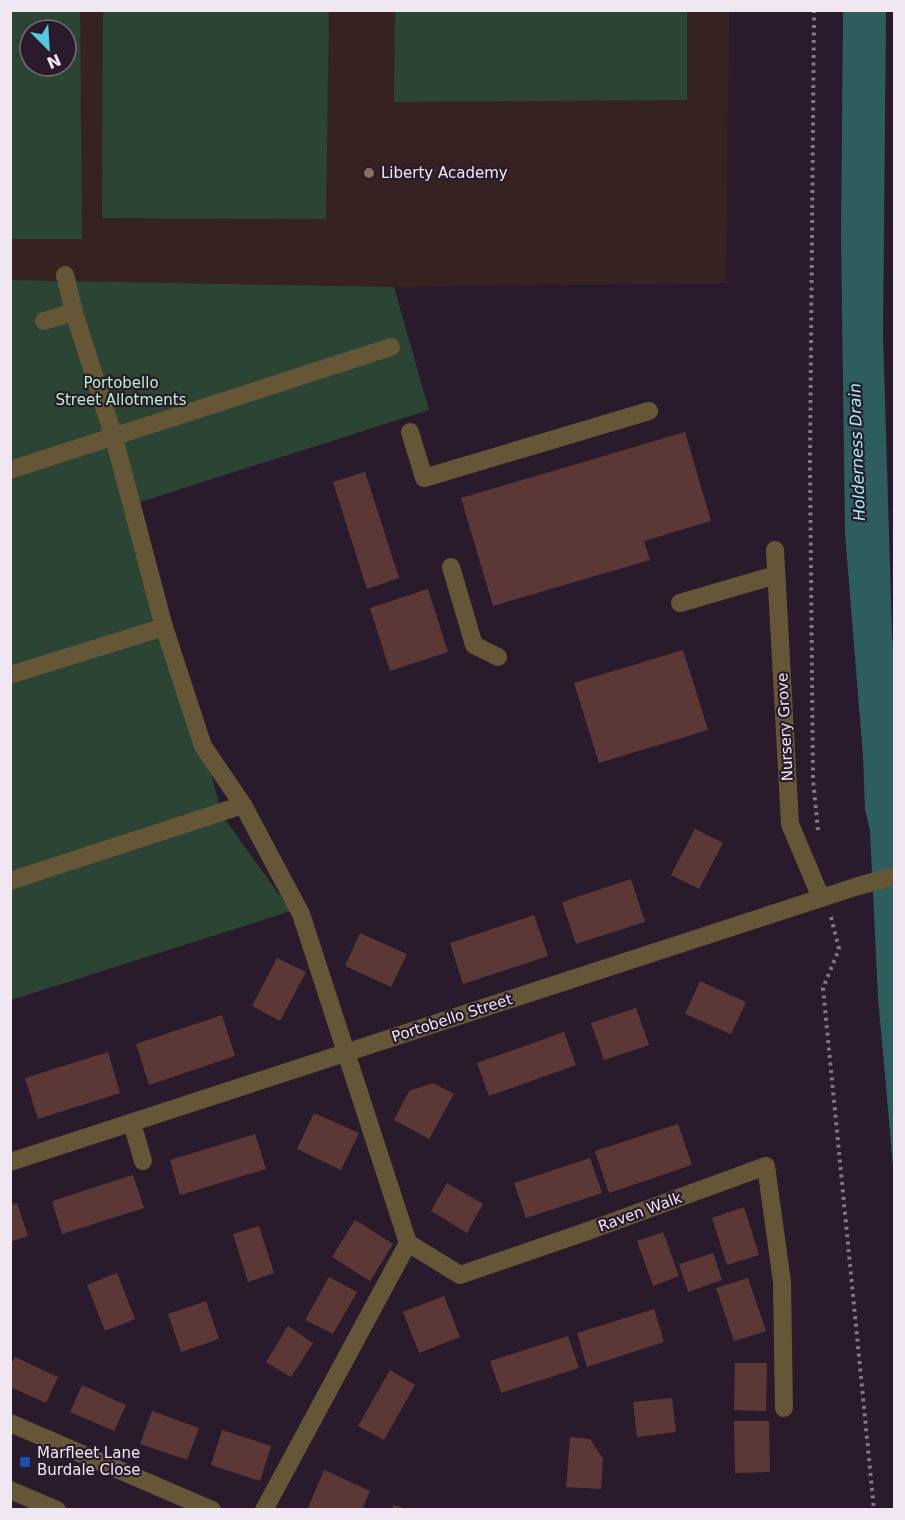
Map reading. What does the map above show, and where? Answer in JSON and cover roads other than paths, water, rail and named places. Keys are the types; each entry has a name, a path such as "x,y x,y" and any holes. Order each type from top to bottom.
{"street":[{"path":"65,275 74,312 114,438 164,627 203,746 243,805 301,914 408,1243 264,1509"},
{"path":"44,321 74,312"},
{"path":"10,470 391,347"},
{"path":"410,432 424,478 649,411"},
{"name":"Nursery Grove","path":"775,550 790,824 824,897"},
{"path":"451,567 474,645 498,657"},
{"path":"680,603 776,575"},
{"path":"10,675 164,627"},
{"path":"10,881 243,805"},
{"name":"Portobello Street","path":"10,1162 894,876"},
{"path":"132,1123 143,1161"},
{"name":"Raven Walk","path":"408,1243 460,1275 766,1166 782,1282 784,1408"},
{"path":"10,1423 213,1509"},
{"path":"10,1490 57,1509"}],"water":[{"name":"Holderness Drain","path":"843,11 886,11 883,335 894,666 894,1177 878,997 870,831 865,809 863,756 845,533 841,236"}],"place":[{"name":"Liberty Academy","path":"369,173"},
{"name":"Marfleet Lane Burdale Close","path":"25,1462"}],"park label":[{"name":"Portobello Street Allotments","path":"121,392"}]}
